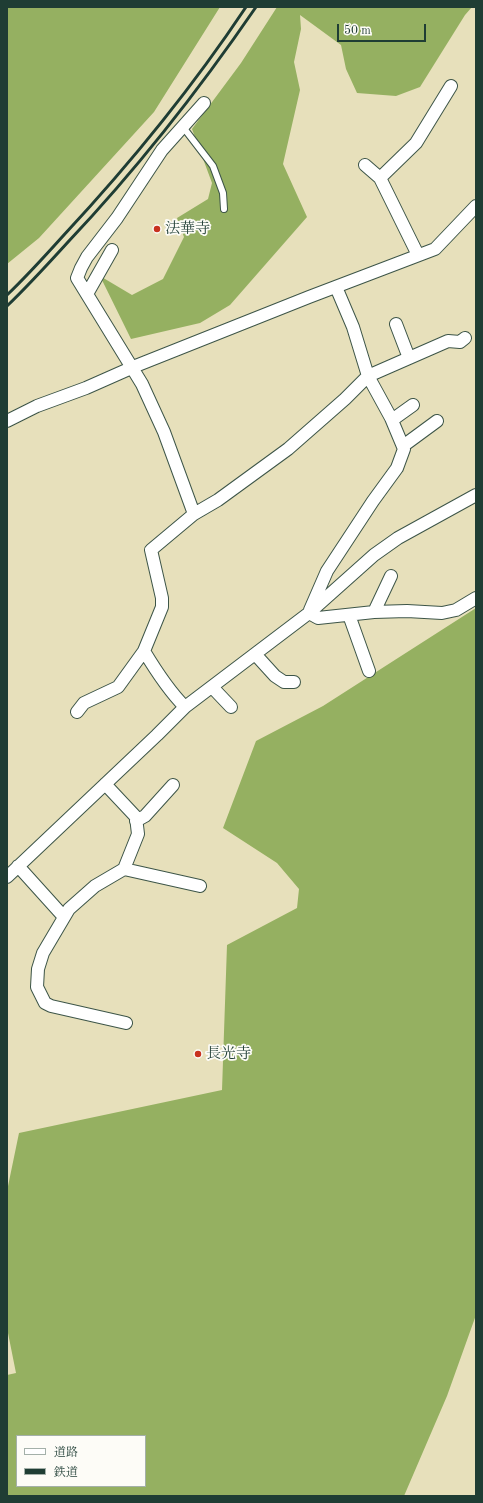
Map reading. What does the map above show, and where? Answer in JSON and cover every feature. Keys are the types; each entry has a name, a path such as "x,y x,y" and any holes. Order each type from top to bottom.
{"street":[{"path":"380,178 416,143 451,86"},
{"path":"194,514 164,432 133,368 77,278 84,262 117,218 162,150 204,103"},
{"path":"365,165 380,178 418,255"},
{"path":"7,422 37,406 86,388 309,297 436,249 476,206"},
{"path":"87,294 112,250"},
{"path":"309,612 327,571 373,501 397,468 404,449 392,420 368,376 353,327 336,287"},
{"path":"396,324 409,358"},
{"path":"77,712 84,704 118,687 144,651 162,607 162,598 151,550 194,514 218,500 288,449 345,399 368,376 448,340 460,342 464,338"},
{"path":"392,420 413,405"},
{"path":"403,446 437,421"},
{"path":"7,876 185,707 309,612 374,555 426,522 476,495"},
{"path":"374,612 391,576"},
{"path":"309,612 318,618 374,612 408,611 442,613 456,610 476,598"},
{"path":"349,615 369,671"},
{"path":"144,651 157,673 176,699 185,707"},
{"path":"255,654 275,676 284,682 294,682"},
{"path":"212,687 231,707"},
{"path":"105,784 136,817 138,834 124,869 95,886 69,909 43,953 38,969 37,987 45,1003 51,1006 126,1023"},
{"path":"136,820 145,816 173,785"},
{"path":"18,866 64,917"},
{"path":"124,869 200,886"}],"lane":[{"path":"182,127 213,166 223,193 224,209"}],"green space":[{"path":"7,7 220,7 154,112 39,238 7,264"},
{"path":"277,7 472,7 465,15 420,87 396,96 357,93 346,69 341,45 300,15 301,29 294,62 300,90 283,164 307,217 230,305 200,323 131,339 100,276 132,295 163,279 184,237 177,218 208,199 212,183 192,129 241,63"},
{"path":"476,608 476,1315 447,1396 404,1496 7,1496 7,1375 16,1373 7,1328 7,1191 19,1133 222,1090 227,945 297,908 299,889 277,863 223,828 256,741 323,706"}],"railway":[{"path":"7,295 36,266 88,209 136,153 204,67 246,7"},
{"path":"7,306 38,275 94,214 143,157 190,99 256,7"}],"place":[{"name":"法華寺","path":"157,229"},
{"name":"長光寺","path":"198,1054"}]}
